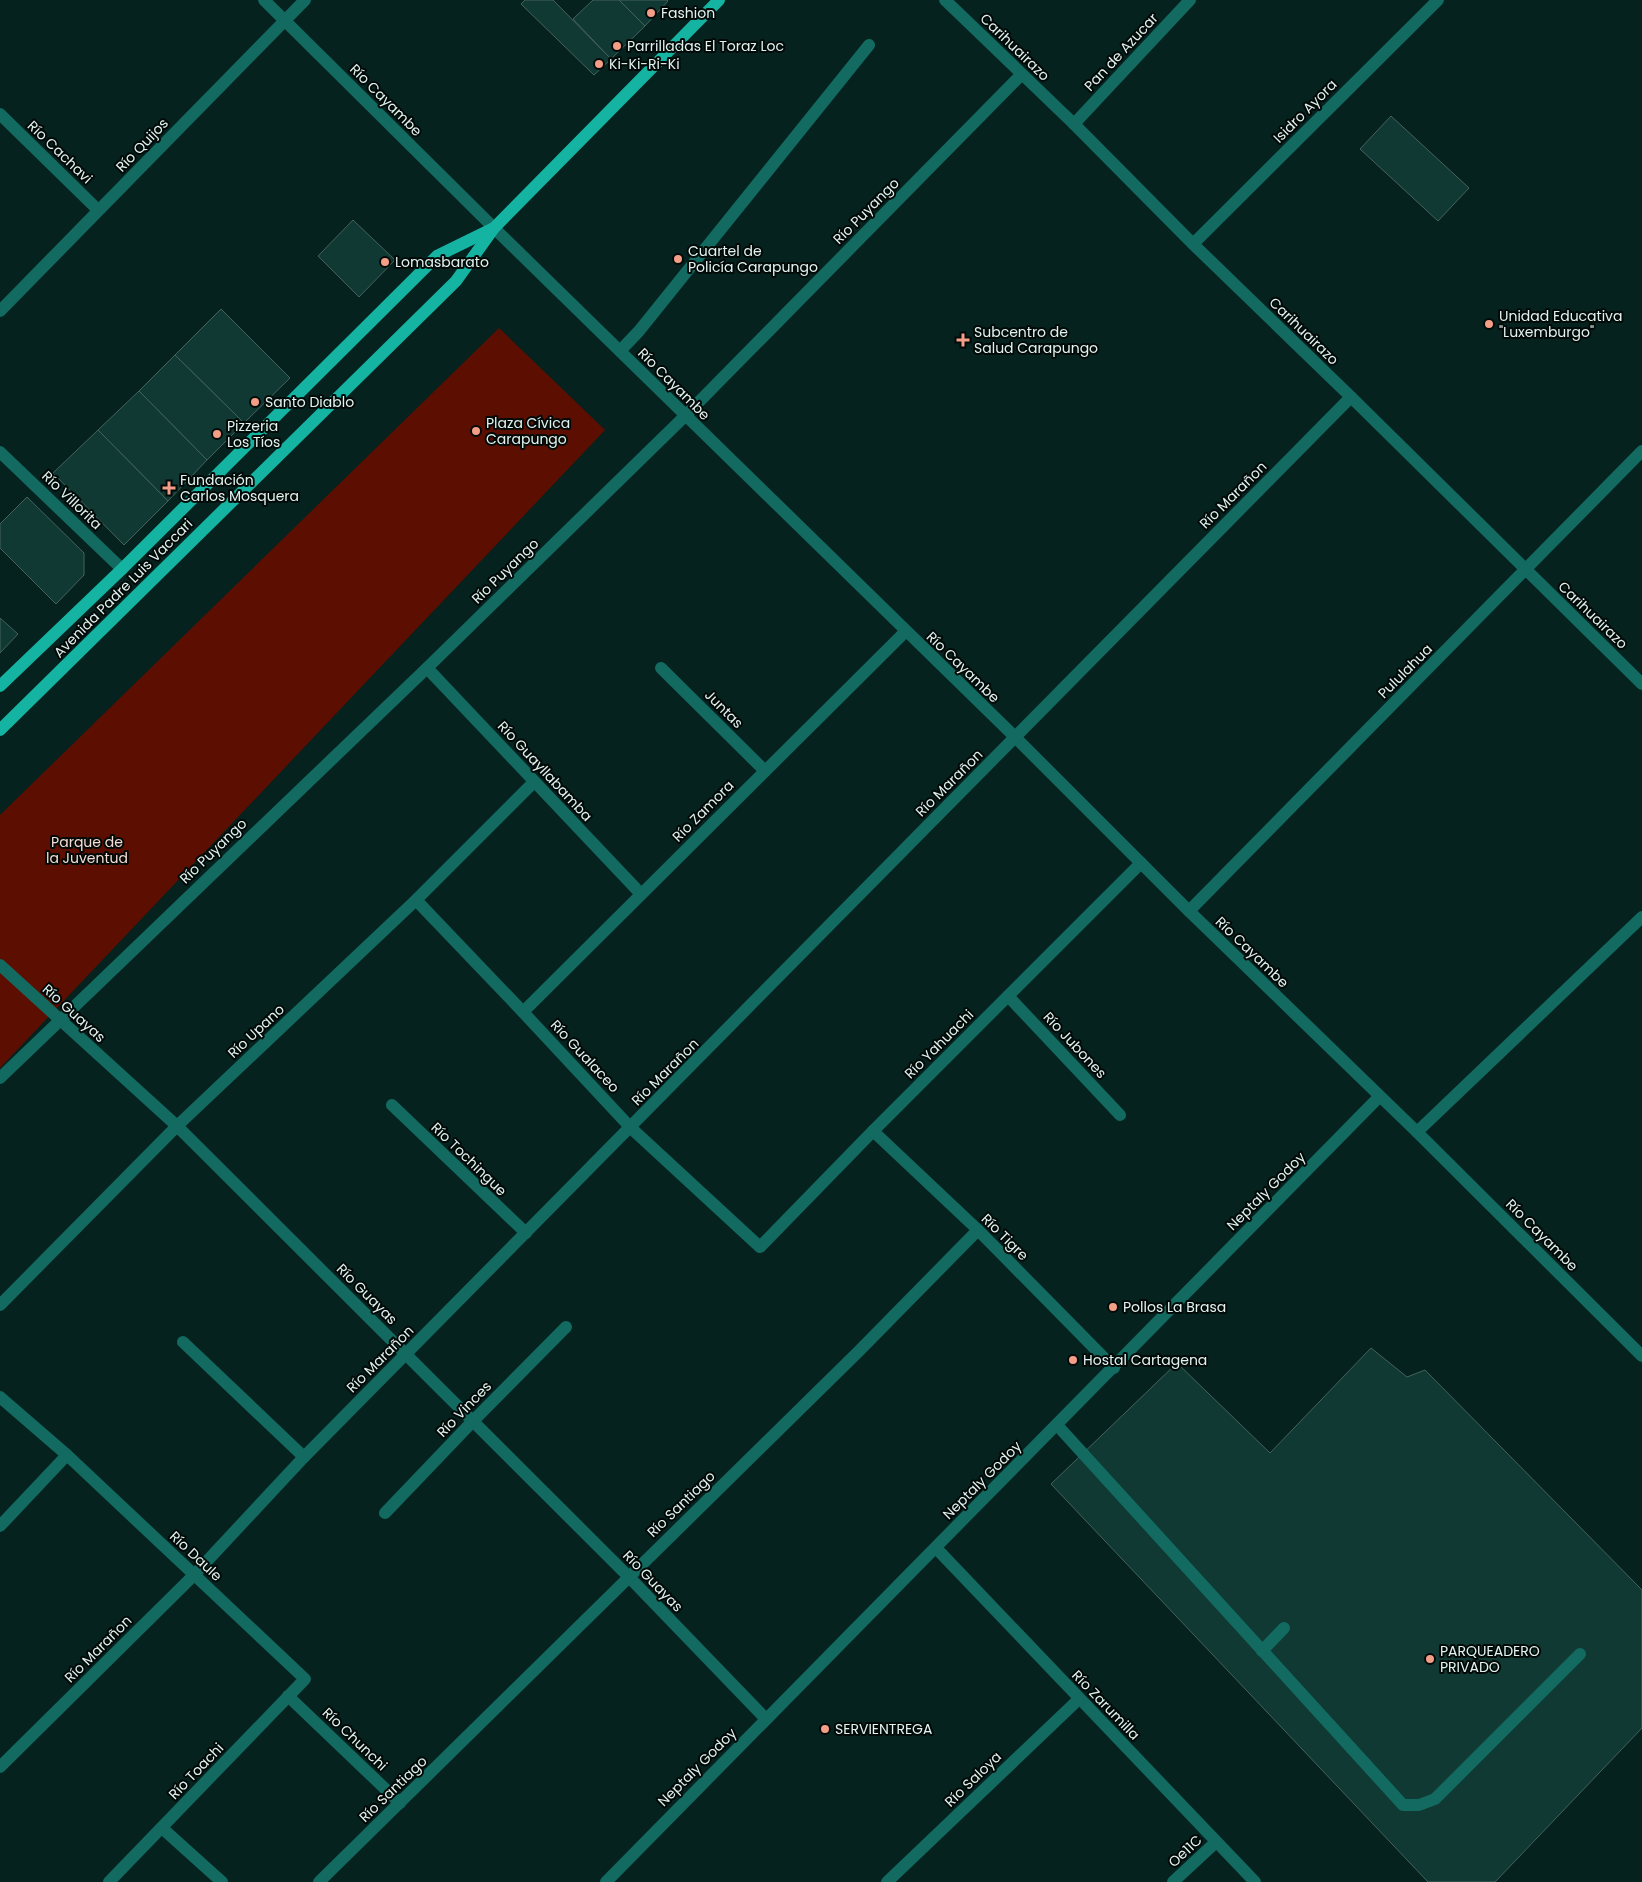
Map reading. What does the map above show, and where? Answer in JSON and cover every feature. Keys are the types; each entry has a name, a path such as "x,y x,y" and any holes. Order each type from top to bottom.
{"main road":[{"name":"Avenida Padre Luis Vaccari","path":"0,730 456,281 494,228 719,0"},
{"name":"Avenida Padre Luis Vaccari","path":"0,686 122,569 437,256 494,228"}],"street":[{"name":"Río Cayambe","path":"264,0 1189,911 1417,1132 1642,1356"},
{"name":"Río Quijos","path":"0,310 305,0"},
{"name":"Carihuairazo","path":"945,0 1074,124 1193,244 1642,684"},
{"name":"Pan de Azucar","path":"1074,124 1190,0"},
{"name":"Isidro Ayora","path":"1193,244 1438,0"},
{"path":"620,351 639,331 869,45"},
{"name":"Río Puyango","path":"0,1078 427,668 685,416 1021,75"},
{"name":"Río Cachavi","path":"0,114 98,210"},
{"name":"Río Marañon","path":"0,1767 194,1575 304,1457 1351,397"},
{"name":"Río Villorita","path":"0,452 122,569"},
{"name":"Pululahua","path":"1189,911 1640,456"},
{"name":"Río Zamora","path":"523,1012 905,632"},
{"name":"Río Guayllabamba","path":"427,668 641,894"},
{"name":"Juntas","path":"661,668 765,771"},
{"name":"Río Upano","path":"0,1305 177,1126 416,900 534,782"},
{"name":"Río Yahuachi","path":"760,1248 873,1131 1141,863"},
{"name":"Río Gualaceo","path":"416,900 631,1128 760,1248"},
{"path":"1417,1132 1642,917"},
{"name":"Río Guayas","path":"0,965 177,1126 629,1577 766,1719"},
{"name":"Río Jubones","path":"1008,996 1120,1115"},
{"name":"Neptaly Godoy","path":"606,1882 1380,1097"},
{"name":"Río Tochingue","path":"392,1105 526,1233"},
{"name":"Río Tigre","path":"873,1131 978,1230 1114,1368"},
{"name":"Río Santiago","path":"319,1882 859,1351 978,1230"},
{"name":"Río Vinces","path":"386,1514 473,1421 566,1327"},
{"path":"183,1342 304,1457"},
{"name":"Río Daule","path":"0,1397 67,1455 305,1679"},
{"path":"1057,1425 1403,1805 1419,1805 1435,1799 1580,1654"},
{"path":"0,1526 67,1455"},
{"name":"Río Zarumilla","path":"936,1548 1255,1882"},
{"path":"1262,1651 1284,1628"},
{"name":"Río Toachi","path":"109,1882 305,1679"},
{"name":"Río Chunchi","path":"288,1696 400,1803"},
{"name":"Río Saloya","path":"887,1882 1079,1698"},
{"path":"162,1828 222,1882"},
{"name":"Oe11C","path":"1174,1882 1216,1842"}],"green space":[{"name":"Parque de la Juventud","path":"499,328 605,430 0,1068 0,815"}],"building":[{"path":"525,0 553,0 611,59 594,75 521,4"},
{"path":"593,0 619,0 645,26 611,59 573,19"},
{"path":"619,0 667,0 668,1 645,26"},
{"path":"1391,116 1469,188 1438,221 1360,149"},
{"path":"353,220 395,260 359,297 318,256"},
{"path":"221,309 290,378 244,423 175,355"},
{"path":"175,355 244,423 207,460 139,391"},
{"path":"139,391 207,460 168,501 98,430"},
{"path":"98,430 168,501 124,545 53,473"},
{"path":"27,497 84,553 84,575 56,604 0,548 0,524"},
{"path":"0,618 18,634 0,653"},
{"name":"PARQUEADERO PRIVADO","path":"1371,1348 1407,1377 1425,1370 1642,1590 1642,1728 1495,1882 1428,1882 1051,1484 1177,1363 1270,1453"}],"place":[{"name":"Fashion","path":"651,13"},
{"name":"Parrilladas El Toraz Loc","path":"617,46"},
{"name":"Ki-Ki-Ri-Ki","path":"599,64"},
{"name":"Cuartel de Policía Carapungo","path":"678,259"},
{"name":"Lomasbarato","path":"385,262"},
{"name":"Unidad Educativa \"Luxemburgo\"","path":"1489,324"},
{"name":"Subcentro de Salud Carapungo","path":"963,340"},
{"name":"Santo Diablo","path":"255,402"},
{"name":"Plaza Cívica Carapungo","path":"476,431"},
{"name":"Pizzeria Los Tíos","path":"217,434"},
{"name":"Fundación Carlos Mosquera","path":"169,488"},
{"name":"Pollos La Brasa","path":"1113,1307"},
{"name":"Hostal Cartagena","path":"1073,1360"},
{"name":"PARQUEADERO PRIVADO","path":"1430,1659"},
{"name":"SERVIENTREGA","path":"825,1729"}]}
